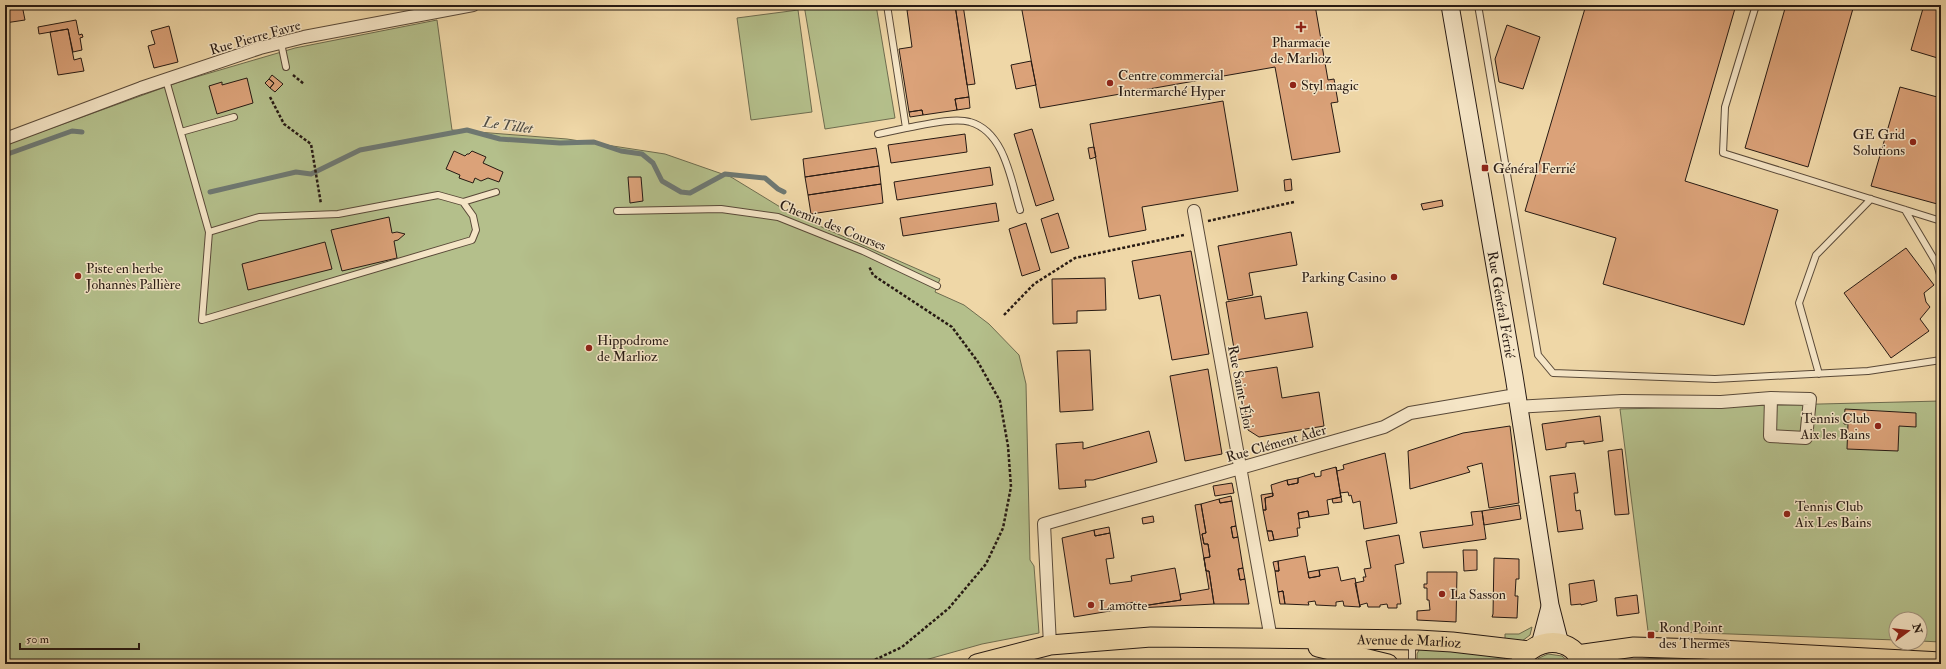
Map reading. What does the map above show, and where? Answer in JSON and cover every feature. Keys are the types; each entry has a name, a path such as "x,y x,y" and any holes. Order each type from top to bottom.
{"main road":[{"name":"Rue Général Férrié","path":"1450,5 1550,605 1560,644"},
{"name":"Rue Général Férrié","path":"1529,653 1550,605"},
{"name":"Avenue de Marlioz","path":"977,664 1050,645 1151,637 1418,640 1452,642 1529,653 1553,642 1560,644"},
{"name":"Avenue de Marlioz","path":"1280,639 1388,664"},
{"name":"Avenue de Marlioz","path":"1000,658 1058,651 1084,643"},
{"path":"1560,644 1572,650 1580,659 1642,648 1701,649 1877,660 1941,662"},
{"path":"1852,664 1877,660"}],"street":[{"name":"Rue Pierre Favre","path":"5,139 141,88 281,43 473,5"},
{"name":"Rue Saint-Éloi","path":"1194,211 1241,470 1280,639"},
{"name":"Rue Clément Ader","path":"1050,645 1044,524 1241,470 1384,428 1410,413 1517,401 1721,402 1771,398 1810,399 1806,438 1770,436 1771,398"}],"lane":[{"path":"887,5 906,128"},
{"path":"1478,5 1538,355 1553,373 1715,379 1868,371 1941,360"},
{"path":"1756,5 1725,107 1723,153 1941,221"},
{"path":"281,43 286,67"},
{"path":"166,80 209,232 202,320 472,240 476,230 473,216 463,202"},
{"path":"181,132 234,117"},
{"path":"878,134 906,128 958,121 970,122 979,126 990,134 998,146 1006,164 1020,210"},
{"path":"209,232 259,217 338,214 438,195 463,202 496,192"},
{"path":"1820,374 1799,303 1816,255 1871,199"},
{"name":"Chemin des Courses","path":"617,211 721,209 778,216 863,251 937,286"},
{"path":"1905,210 1937,264 1941,278"},
{"path":"1412,664 1412,649 1418,640"}],"path":[{"path":"270,97 284,124 311,144 323,214"},
{"path":"1004,315 1034,284 1075,258 1197,232 1207,222 1294,202"},
{"path":"863,251 873,275 952,328 978,362 1000,401 1008,446 1011,488 1003,528 986,564 949,608 902,647 866,664"}],"green space":[{"path":"804,5 876,5 895,118 825,129"},
{"path":"798,10 812,112 751,120 737,18"},
{"name":"Hippodrome de Marlioz","path":"437,20 452,130 567,139 665,154 731,177 790,213 940,279 935,292 964,305 989,324 1019,355 1026,384 1030,560 1034,566 1039,633 982,644 911,664 5,664 5,145 179,82 295,48"},
{"name":"Tennis Club Aix Les Bains","path":"1941,401 1941,642 1928,641 1928,611 1888,611 1888,640 1648,631 1620,409"},
{"path":"1532,627 1530,635 1522,641 1505,639 1505,634 1519,634"},
{"path":"1420,648 1505,655 1504,664 1420,664 1417,660 1417,654"},
{"path":"1548,654 1562,656 1571,664 1533,664 1539,658"},
{"path":"1721,656 1724,664 1596,664 1595,661"}],"building":[{"path":"5,5 22,5 25,20 5,23"},
{"path":"939,5 955,5 969,97 955,99 957,110 923,115 922,110 909,112 899,49 912,47 907,10"},
{"path":"955,5 963,5 975,84 967,85"},
{"name":"Centre commercial Intermarché Hyper","path":"1021,5 1315,5 1328,80 1334,79 1338,102 1331,103 1340,152 1292,160 1275,67 1040,108"},
{"path":"1586,5 1736,5 1685,181 1778,210 1744,325 1603,284 1616,238 1525,211"},
{"path":"1786,5 1854,5 1808,167 1745,148"},
{"path":"1924,5 1941,5 1941,59 1911,50"},
{"path":"76,20 79,35 82,34 83,37 80,38 82,50 73,52 68,29 39,34 38,27"},
{"path":"1507,25 1540,37 1523,89 1499,82 1495,59"},
{"path":"169,26 178,62 154,68 148,46 155,44 151,31"},
{"path":"68,29 74,60 81,58 84,71 58,75 50,32"},
{"path":"1031,61 1036,85 1016,89 1011,65"},
{"path":"272,75 283,84 275,92 270,88 274,83 269,79"},
{"path":"247,78 253,103 217,114 209,86 222,82 222,85"},
{"path":"269,79 274,83 270,88 265,83"},
{"name":"GE Grid Solutions","path":"1900,87 1941,98 1941,205 1871,186"},
{"path":"969,97 970,108 957,110 955,99"},
{"path":"1223,101 1238,191 1142,207 1146,230 1109,237 1090,124"},
{"path":"922,110 923,115 910,117 909,112"},
{"path":"1032,129 1054,200 1036,206 1014,134"},
{"path":"965,134 967,152 891,163 888,145"},
{"path":"1094,147 1096,157 1090,159 1088,148"},
{"path":"876,148 879,166 805,177 803,159"},
{"path":"454,151 465,156 472,151 486,157 483,163 503,172 499,182 488,178 481,181 475,178 473,183 459,178 460,175 446,169"},
{"path":"879,166 881,184 808,195 805,177"},
{"path":"990,167 993,185 897,200 894,182"},
{"path":"628,177 641,177 643,201 630,203"},
{"path":"1291,179 1292,190 1285,191 1284,180"},
{"path":"881,184 883,203 811,214 808,195"},
{"path":"1442,200 1443,206 1423,210 1421,204"},
{"path":"996,203 999,221 903,236 900,218"},
{"path":"1058,213 1069,248 1051,253 1041,219"},
{"path":"389,217 392,233 397,232 405,234 398,240 394,241 397,258 342,271 331,230"},
{"path":"1026,223 1040,270 1022,276 1009,229"},
{"path":"1291,232 1297,265 1249,273 1253,295 1228,300 1218,246"},
{"path":"325,242 332,269 248,290 242,264"},
{"path":"1906,248 1934,285 1924,293 1926,302 1930,307 1920,319 1929,331 1891,358 1844,293"},
{"path":"1191,251 1209,354 1172,360 1160,295 1139,299 1132,261"},
{"path":"1105,278 1106,310 1077,311 1077,323 1053,324 1052,279"},
{"path":"1261,296 1265,319 1307,312 1313,347 1236,360 1226,302"},
{"path":"1090,350 1093,410 1060,412 1057,351"},
{"path":"1277,367 1282,398 1319,392 1324,426 1259,437 1248,430 1238,373"},
{"path":"1208,369 1222,454 1185,461 1170,376"},
{"path":"1845,409 1916,413 1916,427 1899,426 1898,451 1847,449 1848,424 1844,424"},
{"path":"1600,416 1603,441 1584,444 1584,441 1566,443 1566,447 1546,450 1542,424"},
{"path":"1510,426 1519,503 1489,508 1482,463 1467,467 1470,472 1410,489 1408,451 1463,433"},
{"path":"1149,431 1157,462 1093,480 1085,480 1086,487 1059,489 1056,444 1083,442 1083,449"},
{"path":"1622,449 1629,514 1615,515 1608,451"},
{"path":"1385,453 1397,523 1364,529 1360,501 1353,503 1351,495 1349,496 1348,492 1340,493 1336,467 1337,471 1344,469 1343,465"},
{"path":"1336,467 1341,497 1327,500 1329,514 1309,517 1308,511 1298,513 1300,528 1297,528 1298,536 1274,540 1272,531 1267,531 1263,510 1266,510 1265,498 1273,496 1271,485 1287,480 1288,485 1298,483 1298,478 1314,473 1315,477 1321,476 1321,471"},
{"path":"1575,473 1578,493 1574,493 1576,511 1580,510 1583,529 1558,532 1550,476"},
{"path":"1298,478 1298,483 1288,485 1287,480"},
{"path":"1232,483 1234,493 1215,496 1213,486"},
{"path":"1273,493 1273,496 1265,498 1266,510 1263,510 1261,495"},
{"path":"1231,496 1232,501 1220,503 1219,499"},
{"path":"1341,497 1342,502 1333,503 1332,499"},
{"path":"1219,499 1220,503 1232,501 1236,526 1231,527 1233,538 1238,537 1243,568 1238,569 1240,580 1245,579 1249,604 1214,604 1209,571 1206,571 1204,558 1210,557 1208,544 1204,544 1202,534 1206,533 1201,504"},
{"path":"1201,504 1206,533 1202,534 1204,544 1208,544 1210,557 1204,558 1206,571 1195,505"},
{"path":"1519,505 1521,519 1484,525 1482,511"},
{"path":"1308,511 1309,517 1299,519 1298,513"},
{"path":"1482,511 1486,539 1423,548 1420,532 1473,525 1471,512"},
{"path":"1153,516 1154,522 1143,524 1142,518"},
{"path":"1236,526 1238,537 1233,538 1231,527"},
{"path":"1109,527 1110,533 1095,536 1094,530"},
{"path":"1094,530 1095,536 1110,533 1114,558 1106,559 1110,584 1132,581 1131,576 1175,568 1181,600 1136,607 1136,602 1121,604 1122,609 1074,617 1062,538"},
{"path":"1267,531 1272,531 1274,540 1269,541"},
{"path":"1399,535 1404,563 1395,565 1401,604 1397,604 1397,608 1388,608 1387,604 1380,605 1380,607 1368,607 1367,603 1360,605 1360,607 1355,583 1364,581 1363,577 1366,577 1364,569 1371,568 1366,541"},
{"path":"1463,550 1477,550 1477,570 1464,571"},
{"path":"1305,556 1309,578 1320,576 1319,570 1338,567 1341,581 1355,578 1360,607 1344,606 1343,601 1336,602 1336,606 1316,605 1315,601 1308,602 1309,605 1285,604 1283,591 1278,592 1275,571 1279,571 1278,561"},
{"path":"1494,558 1519,559 1519,579 1516,579 1515,596 1518,596 1517,618 1492,617"},
{"path":"1278,561 1279,571 1275,571 1273,562"},
{"path":"1243,568 1245,579 1240,580 1238,569"},
{"path":"1319,570 1320,576 1309,578 1308,572"},
{"path":"1206,571 1209,571 1214,604 1136,607 1181,600 1180,594 1209,589"},
{"name":"La Sasson","path":"1427,572 1457,572 1456,622 1417,620 1417,611 1430,610 1429,600 1427,600 1427,588 1424,588 1424,584 1427,584"},
{"path":"1594,580 1597,601 1581,605 1571,605 1569,584"},
{"path":"1283,591 1285,604 1280,604 1278,592"},
{"path":"1637,595 1639,613 1617,616 1615,598"}],"waterway":[{"name":"Le Tillet","path":"210,192 296,172 311,174 360,150 467,130 500,139 560,143 594,142 621,151 642,154 653,163 662,181 681,192 690,193 725,174 765,178 784,192"},
{"name":"Le Tillet","path":"5,155 72,131 82,132"}],"place":[{"name":"Pharmacie de Marlioz","path":"1301,27"},
{"name":"Centre commercial Intermarché Hyper","path":"1110,83"},
{"name":"Styl magic","path":"1293,85"},
{"name":"GE Grid Solutions","path":"1913,142"},
{"name":"Général Ferrié","path":"1485,168"},
{"name":"Piste en herbe Johannès Pallière","path":"78,276"},
{"name":"Parking Casino","path":"1394,277"},
{"name":"Hippodrome de Marlioz","path":"589,348"},
{"name":"Tennis Club Aix les Bains","path":"1878,426"},
{"name":"Tennis Club Aix Les Bains","path":"1787,514"},
{"name":"La Sasson","path":"1442,594"},
{"name":"Lamotte","path":"1091,605"},
{"name":"Rond Point des Thermes","path":"1651,635"}]}
